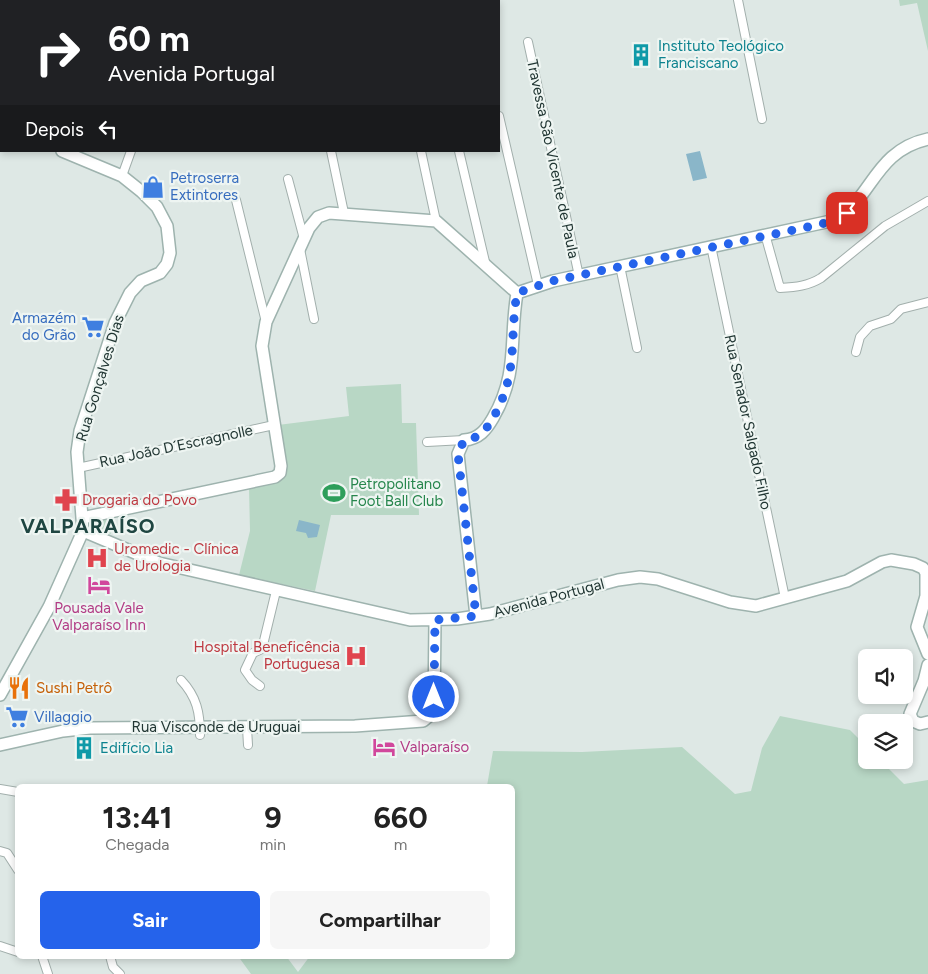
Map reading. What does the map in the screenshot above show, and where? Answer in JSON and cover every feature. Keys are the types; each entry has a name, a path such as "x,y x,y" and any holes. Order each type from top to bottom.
{"street":[{"path":"738,0 762,119"},
{"name":"Travessa São Vicente de Paula","path":"528,42 578,276"},
{"path":"500,120 538,284"},
{"path":"517,293 538,284 832,221 840,218 852,207 888,158 928,139"},
{"name":"Rua Gonçalves Dias","path":"0,695 49,607 83,531 77,452 80,431 118,317 130,293 141,281 160,273 167,264 170,253 167,226 157,207 142,192 122,176 64,152"},
{"path":"122,176 131,152"},
{"path":"331,152 344,212"},
{"path":"421,152 436,221 517,293"},
{"path":"459,152 487,267"},
{"path":"288,179 302,244 314,319"},
{"path":"236,200 266,322"},
{"path":"766,234 780,288 810,284 821,278 885,226 928,201"},
{"path":"82,518 275,477 280,473 282,466 262,346 266,322 309,228 318,218 329,213 344,212 436,221"},
{"name":"Rua Senador Salgado Filho","path":"710,246 785,598"},
{"path":"620,266 638,348"},
{"path":"427,442 473,440 481,436 495,415 508,388 512,365 517,293"},
{"path":"856,352 860,337 870,326 891,319 902,309 928,302"},
{"name":"Rua João D´Escragnolle","path":"78,468 274,425"},
{"path":"464,440 458,454 476,616"},
{"name":"Avenida Portugal","path":"83,531 159,563 410,620 435,620 476,616 618,580 640,577 658,579 730,602 756,606 847,581 882,562 891,560 924,568 927,581 926,596 917,627 928,654"},
{"path":"260,686 252,680 245,670 252,653 262,650 276,591"},
{"name":"Rua Visconde de Uruguai","path":"0,745 63,730 90,728 200,732 247,728 394,724 423,721 432,716 434,712 435,620"},
{"path":"928,665 910,718 917,723 928,722"},
{"path":"181,680 194,696 198,709 200,732"},
{"path":"247,728 248,745"},
{"path":"0,789 15,792"},
{"path":"0,851 7,853 15,865"},
{"path":"0,946 15,951"},
{"path":"43,959 48,974"},
{"path":"111,959 113,967 120,974"}],"green space":[{"path":"899,0 928,0 928,51 917,3 900,6"},
{"name":"Petropolitano Foot Ball Club","path":"401,384 402,423 416,423 419,515 331,515 315,591 239,575 250,531 249,487 282,476 286,470 278,425 349,416 346,387"},
{"path":"107,518 111,534 91,525 93,521"},
{"path":"780,716 850,730 858,738 858,769 889,769 904,784 928,780 928,974 251,974 240,959 288,959 298,972 308,959 515,959 515,784 487,784 493,751 582,752 682,747 735,794 751,791 762,748"}],"water":[{"path":"700,151 707,178 693,181 686,154"},
{"path":"299,520 320,525 317,537 308,538 306,533 296,531"}],"place":[{"name":"Instituto Teológico Franciscano","path":"641,55"},
{"name":"Petroserra Extintores","path":"153,187"},
{"name":"Armazém do Grão","path":"93,327"},
{"name":"Petropolitano Foot Ball Club","path":"334,493"},
{"name":"Drogaria do Povo","path":"66,500"},
{"name":"Uromedic - Clínica de Urologia","path":"97,558"},
{"name":"Pousada Vale Valparaíso Inn","path":"99,585"},
{"name":"Hospital Beneficência Portuguesa","path":"356,656"},
{"name":"Sushi Petrô","path":"19,688"},
{"name":"Villaggio","path":"17,717"},
{"name":"Valparaíso","path":"384,747"},
{"name":"Edifício Lia","path":"84,748"}],"district":[{"name":"VALPARAÍSO","path":"88,526"}],"route":[{"path":"434,697 435,620 476,616 458,454 464,440 473,440 481,436 492,421 508,388 512,365 517,293 538,284 776,232 822,224 840,218 847,213"}]}
